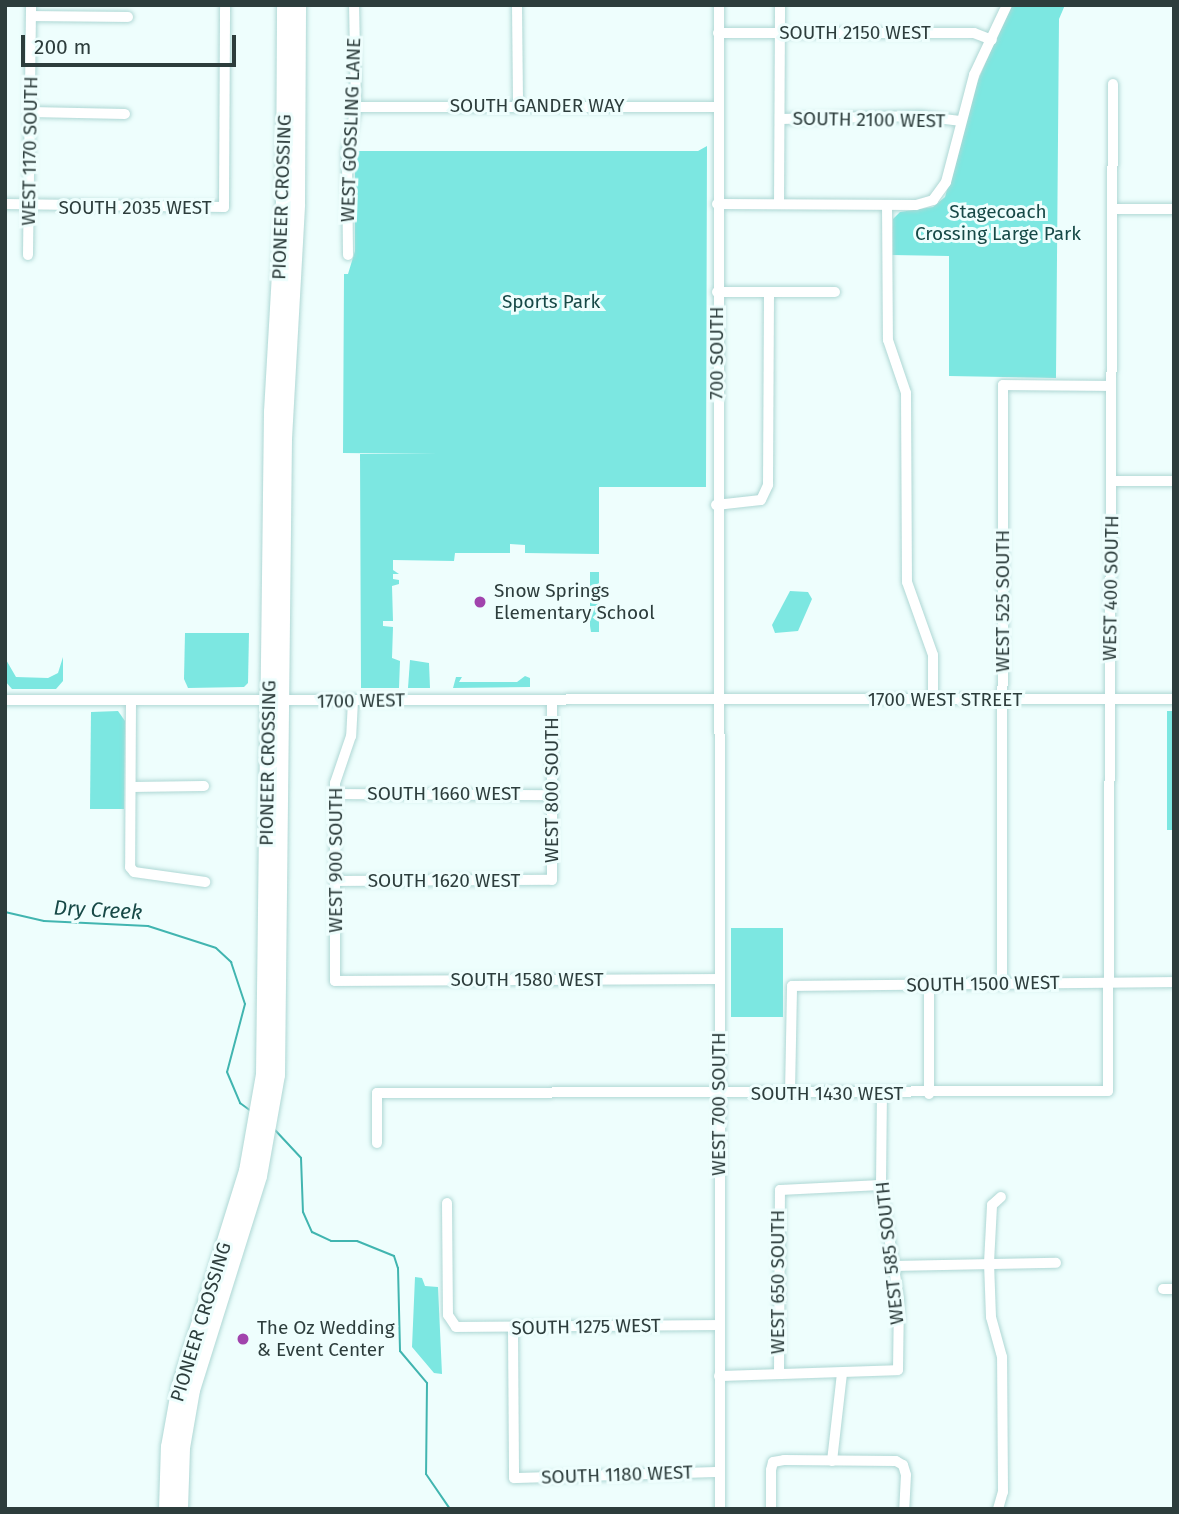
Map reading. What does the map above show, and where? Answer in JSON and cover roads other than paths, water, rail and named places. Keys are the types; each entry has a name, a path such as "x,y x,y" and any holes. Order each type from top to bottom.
{"highway":[{"name":"PIONEER CROSSING","path":"180,1509 182,1448 192,1390 265,1122 278,1051 271,425 284,204 285,5"},
{"name":"PIONEER CROSSING","path":"275,701 282,683 284,425 297,204 298,5"},
{"name":"PIONEER CROSSING","path":"167,1509 169,1447 180,1386 265,1122"}],"street":[{"name":"SOUTH 2035 WEST","path":"5,204 29,208 224,207 225,5"},
{"name":"WEST GOSSLING LANE","path":"348,255 348,151 356,107 354,5"},
{"path":"517,5 518,105"},
{"name":"700 SOUTH","path":"716,700 719,5"},
{"path":"779,204 780,5"},
{"path":"717,204 922,205 933,200 946,182 958,121 1007,5"},
{"path":"31,11 128,17"},
{"name":"WEST 1170 SOUTH","path":"28,255 31,11"},
{"name":"SOUTH 2150 WEST","path":"718,33 974,33 992,40"},
{"name":"WEST 400 SOUTH","path":"1108,1091 1113,84"},
{"name":"SOUTH GANDER WAY","path":"356,107 718,107"},
{"path":"30,113 125,114"},
{"name":"SOUTH 2100 WEST","path":"780,119 920,116 958,121"},
{"path":"887,205 888,340 906,393 906,582 933,654 933,700"},
{"path":"1112,209 1174,209"},
{"path":"717,292 835,292"},
{"path":"716,505 761,500 768,485 769,292"},
{"name":"WEST 525 SOUTH","path":"1002,985 1003,385 1111,386"},
{"path":"1112,481 1174,481"},
{"name":"1700 WEST STREET","path":"716,700 1174,699"},
{"name":"1700 WEST","path":"5,700 716,700"},
{"name":"WEST 700 SOUTH","path":"716,700 720,1509"},
{"path":"131,701 130,867 134,872 205,882"},
{"name":"WEST 900 SOUTH","path":"335,981 335,794 337,771 351,736 353,701"},
{"name":"WEST 800 SOUTH","path":"552,701 552,880"},
{"path":"131,787 204,786"},
{"name":"SOUTH 1660 WEST","path":"335,794 552,794"},
{"name":"SOUTH 1620 WEST","path":"335,881 552,880"},
{"name":"SOUTH 1580 WEST","path":"335,981 719,979"},
{"name":"SOUTH 1500 WEST","path":"790,1094 792,986 1174,982"},
{"path":"929,985 929,1094"},
{"name":"SOUTH 1430 WEST","path":"377,1143 377,1093 882,1095 1108,1091"},
{"name":"WEST 585 SOUTH","path":"842,1373 898,1370 899,1300 881,1185 882,1095"},
{"name":"WEST 650 SOUTH","path":"779,1373 780,1190 881,1185"},
{"path":"998,1509 1003,1492 1002,1357 990,1317 989,1263 992,1205 1001,1197"},
{"name":"SOUTH 1275 WEST","path":"447,1203 448,1315 452,1325 513,1329 720,1325"},
{"path":"893,1266 1056,1263"},
{"name":"SOUTH 1180 WEST","path":"513,1329 514,1478 719,1472"},
{"path":"719,1376 842,1373 832,1461"},
{"path":"771,1509 773,1462 832,1461 896,1461 903,1465 904,1509"}],"waterway":[{"name":"Dry Creek","path":"5,912 44,921 148,926 216,948 231,962 245,1004 227,1072 240,1103 251,1111"},
{"name":"Dry Creek","path":"275,1130 301,1158 303,1212 312,1232 331,1241 357,1241 394,1256 398,1268 400,1351 427,1383 426,1474 450,1509"}],"place":[{"name":"Snow Springs Elementary School","path":"480,602"},
{"name":"The Oz Wedding & Event Center","path":"243,1339"}],"park label":[{"name":"Stagecoach Crossing Large Park","path":"998,223"},
{"name":"Sports Park","path":"551,302"}]}
